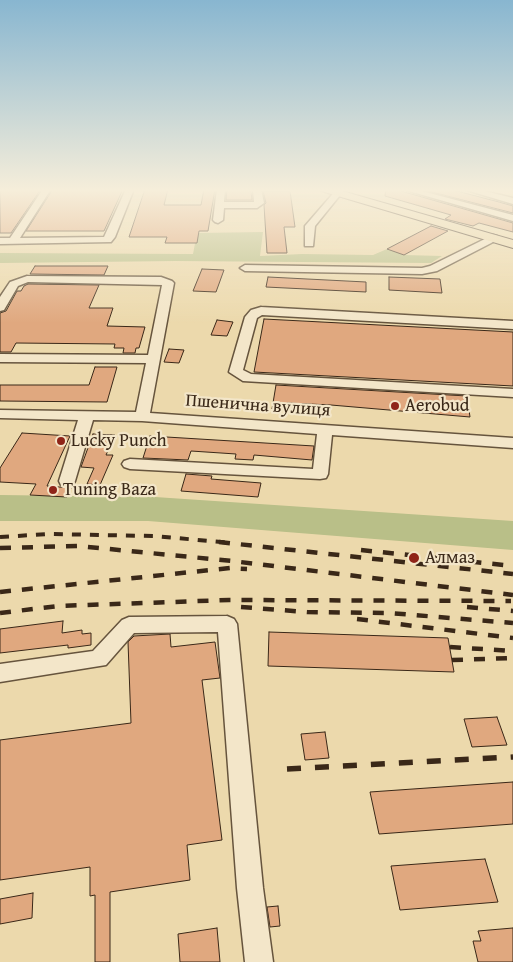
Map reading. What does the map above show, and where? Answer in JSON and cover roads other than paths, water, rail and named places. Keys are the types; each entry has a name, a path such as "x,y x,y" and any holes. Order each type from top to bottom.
{"main road":[{"path":"480,234 513,244"}],"street":[{"path":"12,241 17,234"},
{"path":"0,241 107,240 111,234"},
{"path":"309,244 310,234"},
{"path":"245,268 433,269 493,238"},
{"path":"513,325 255,313 251,317 236,372 248,378 513,393"},
{"name":"Пшенична вулиця","path":"0,414 142,416 513,443"},
{"path":"67,481 87,416"},
{"path":"130,464 320,474 325,430"},
{"path":"0,673 99,659 129,625 227,624 250,888 259,962"}],"lane":[{"path":"0,307 14,284 27,279 161,280 168,283 142,416"},
{"path":"0,358 152,359"}],"railway":[{"path":"0,537 49,534 153,536 233,543"},
{"path":"219,542 513,574"},
{"path":"0,548 78,546 232,561 513,595"},
{"path":"361,550 513,566"},
{"path":"0,592 230,568 247,569"},
{"path":"0,613 58,606 229,600 511,601"},
{"path":"241,607 307,612 389,613 513,623"},
{"path":"467,607 513,611"},
{"path":"357,619 513,638"},
{"path":"450,647 513,651"},
{"path":"452,660 513,658"},
{"path":"287,769 513,757"}],"place":[{"name":"Aerobud","path":"395,406"},
{"name":"Lucky Punch","path":"61,441"},
{"name":"Tuning Baza","path":"53,490"},
{"name":"Алмаз","path":"414,558"}]}
